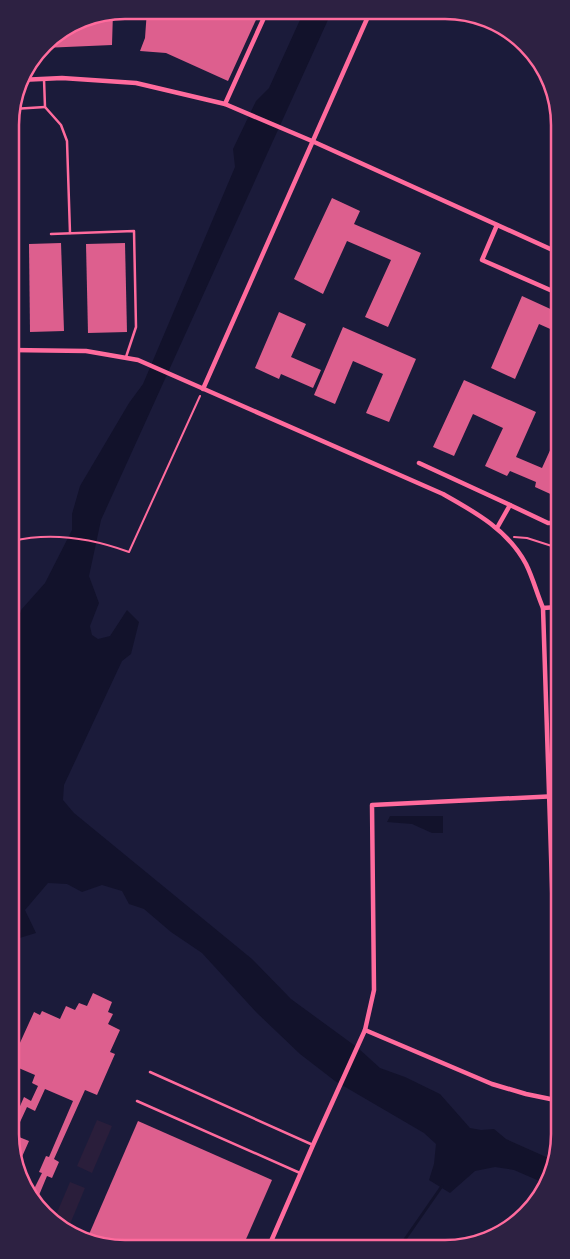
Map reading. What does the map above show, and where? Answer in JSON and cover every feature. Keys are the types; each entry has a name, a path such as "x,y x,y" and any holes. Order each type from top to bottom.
{"street":[{"path":"226,104 263,19"},
{"path":"203,389 367,19"},
{"path":"29,80 62,78 136,83 226,104 551,250"},
{"path":"497,225 482,260 551,290"},
{"path":"19,350 86,351 138,360 443,494 475,512 497,528 525,563 543,608 551,831"},
{"path":"419,463 551,522"},
{"path":"497,528 510,505"},
{"path":"543,608 551,608"},
{"path":"272,1240 312,1145 365,1030 374,990 372,804 550,797"},
{"path":"365,1030 492,1084 551,1099"}],"lane":[{"path":"44,79 45,107 61,125 67,141 70,233"},
{"path":"20,109 45,107"},
{"path":"51,234 134,231 136,327 126,357"},
{"path":"150,1072 312,1145"},
{"path":"138,1100 300,1173"}],"path":[{"path":"19,540 51,536 72,538 109,545 128,552 203,389"},
{"path":"506,537 526,538 551,546"}],"shaded area":[{"path":"300,19 328,19 101,520 89,576 99,603 90,626 92,635 98,639 110,636 127,610 139,622 131,654 122,661 64,785 63,800 74,813 252,959 291,999 358,1048 380,1068 405,1077 440,1094 470,1128 481,1130 494,1129 506,1139 548,1158 540,1181 514,1170 495,1167 475,1171 450,1193 429,1180 434,1164 436,1144 424,1133 335,1081 300,1054 257,1013 202,953 171,932 144,909 129,904 122,891 102,885 82,892 67,884 48,883 25,910 36,933 19,938 19,617 21,610 45,583 72,530 72,514 80,486 129,403 143,384 235,167 233,149 256,101 269,88"},
{"path":"390,816 443,816 443,833 432,833 412,824 387,822"},
{"path":"97,1120 112,1126 92,1173 77,1166"},
{"path":"70,1182 85,1188 70,1225 56,1215"}],"building":[{"path":"146,19 256,19 228,81 166,53 140,51 145,38"},
{"path":"113,20 112,45 52,48 72,33 84,27"},
{"path":"19,187 20,223 19,223"},
{"path":"332,198 360,211 354,224 421,253 388,327 365,317 391,260 347,241 323,294 294,279"},
{"path":"61,243 64,331 30,332 29,244"},
{"path":"125,243 127,332 88,333 86,244"},
{"path":"522,296 551,309 551,329 539,324 515,379 491,368"},
{"path":"279,312 306,324 291,357 321,370 313,388 281,374 279,379 255,368"},
{"path":"343,327 416,359 389,422 366,413 383,374 353,361 335,404 314,395"},
{"path":"464,380 536,412 516,457 542,468 551,448 551,494 535,487 536,482 510,471 507,476 485,466 503,428 473,414 454,456 433,447"},
{"path":"93,993 112,1002 108,1012 113,1014 108,1024 120,1030 110,1052 115,1054 97,1095 85,1090 54,1159 59,1162 52,1178 47,1176 39,1196 34,1189 42,1173 39,1172 46,1156 49,1157 73,1101 45,1089 35,1111 27,1107 19,1124 19,1108 24,1097 31,1101 38,1086 32,1083 35,1075 19,1068 19,1045 34,1012 40,1015 42,1011 60,1019 66,1006 75,1010 79,1003 87,1006"},
{"path":"138,1121 272,1180 246,1240 125,1240 89,1234"},
{"path":"19,1137 29,1141 22,1158"}],"waterway":[{"path":"404,1240 442,1186"}]}
